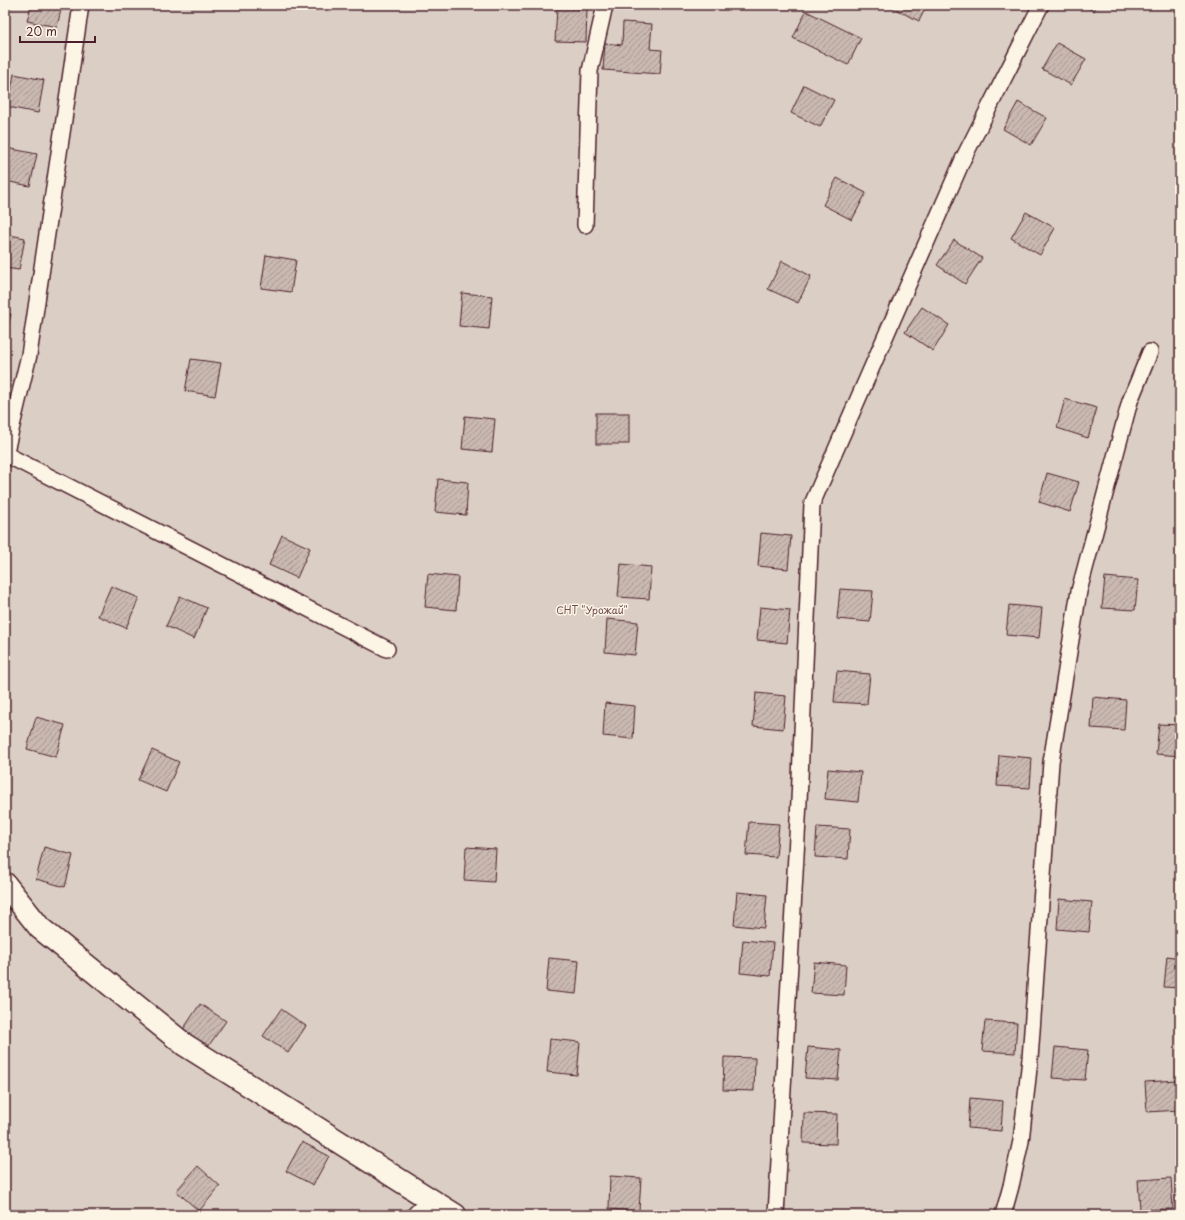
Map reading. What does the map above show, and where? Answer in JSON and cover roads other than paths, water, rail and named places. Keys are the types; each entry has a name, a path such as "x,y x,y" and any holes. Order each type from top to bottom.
{"street":[{"path":"5,884 40,928 185,1045 455,1215"}],"lane":[{"path":"81,5 29,355 5,454 387,649"},
{"path":"585,225 590,71 605,5"},
{"path":"776,1215 799,794 812,504 964,157 1041,5"},
{"path":"1003,1215 1021,1141 1030,1059 1051,762 1079,591 1130,401 1150,352"},
{"path":"414,1215 430,1200"}],"park label":[{"name":"СНТ \"Урожай\"","path":"592,610"}]}
